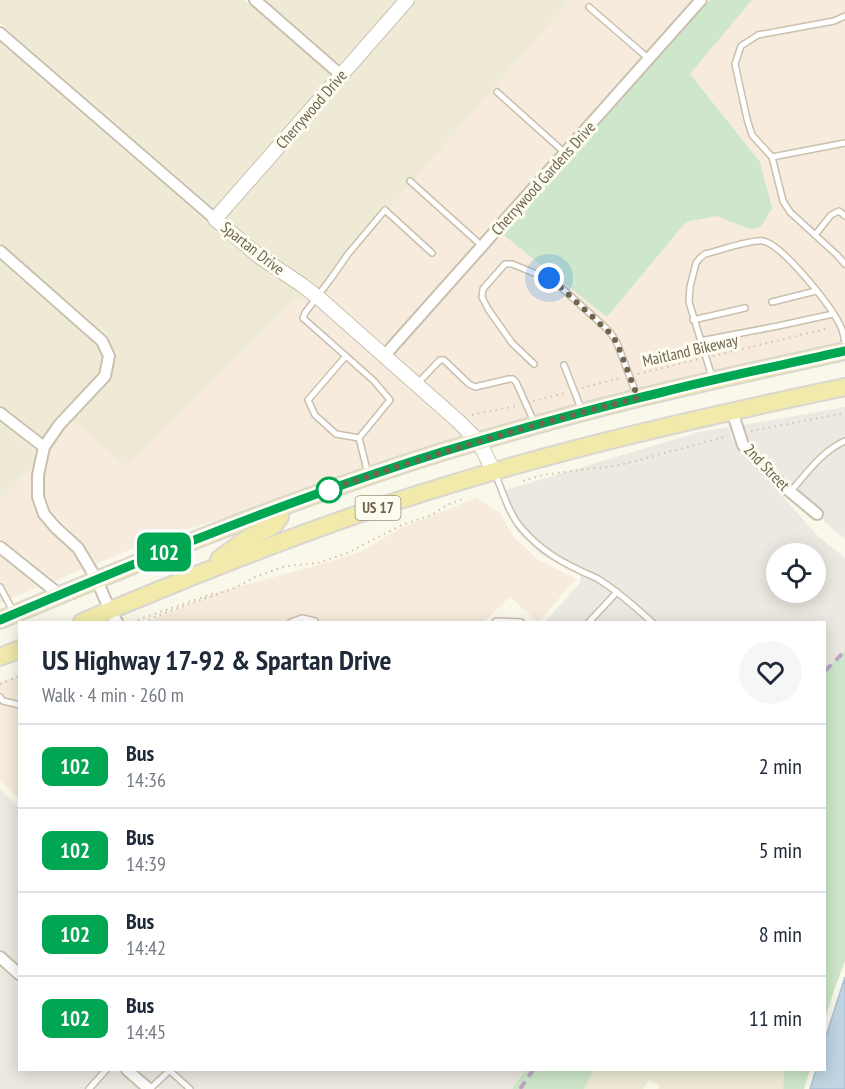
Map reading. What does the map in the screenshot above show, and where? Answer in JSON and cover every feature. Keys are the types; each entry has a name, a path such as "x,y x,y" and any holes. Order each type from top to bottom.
{"main road":[{"name":"US 17","path":"7,617 190,542 369,476 583,412 845,351"},
{"name":"US 17","path":"88,621 113,617 202,572 370,510 610,440 845,387"},
{"path":"202,572 248,538 275,524 280,517 280,507"},
{"path":"0,657 18,650"}],"street":[{"path":"255,0 341,75"},
{"name":"Cherrywood Drive","path":"215,219 407,0"},
{"name":"Cherrywood Gardens Drive","path":"385,355 701,0"},
{"name":"Spartan Drive","path":"0,33 260,257 302,285 385,355 479,442 494,472"},
{"path":"0,251 102,341 109,356 105,376 59,425 44,447 38,475 38,497 44,514 78,548 97,580 113,617"},
{"name":"2nd Street","path":"732,411 743,445 790,492 817,514"},
{"path":"0,413 44,447"},
{"path":"0,547 60,595"},
{"path":"0,957 18,973"},
{"path":"128,1071 150,1089"}],"lane":[{"path":"589,7 649,59"},
{"path":"845,16 834,21 758,35 741,46 735,64 752,135 772,157 783,201 790,212 845,264"},
{"path":"497,92 565,153"},
{"path":"772,157 845,143"},
{"path":"410,181 482,246"},
{"path":"359,438 390,400 374,381 303,318 348,254 385,210 432,253"},
{"path":"815,235 831,215 839,211 845,216"},
{"path":"714,381 688,302 696,263 705,254 758,240 774,247 797,268 816,291 841,326 845,343"},
{"path":"534,364 512,343 482,297 483,289 505,264 512,264 549,278 612,335 638,398"},
{"path":"772,302 816,291"},
{"path":"693,320 745,308"},
{"path":"700,341 833,314"},
{"path":"346,356 308,400 315,415 336,434 359,438"},
{"path":"417,384 440,360 444,360 475,387 513,379 536,425"},
{"path":"564,365 583,412"},
{"path":"359,438 369,476"},
{"path":"790,492 821,457 835,445 845,441"},
{"path":"494,472 508,507 532,538 555,557 595,577 617,592 651,621"},
{"path":"0,587 7,617"},
{"path":"590,621 617,592"},
{"path":"294,621 302,618 315,621"},
{"path":"1,700 18,704"},
{"path":"89,1089 105,1071"},
{"path":"150,1089 169,1071"},
{"path":"171,1071 190,1089"}],"path":[{"name":"Maitland Bikeway","path":"471,416 841,326"},
{"path":"756,430 845,413"},
{"path":"523,481 543,475 620,465 725,437"},
{"path":"145,621 286,566 317,563 345,554 402,525 432,515 447,505 465,498"},
{"path":"135,621 237,586"},
{"path":"0,684 18,676"}],"shaded area":[{"path":"0,0 244,0 332,76 215,209 0,23"},
{"path":"266,0 399,0 341,65"},
{"path":"416,0 571,0 319,289 265,251 225,218"},
{"path":"571,0 692,0 385,345 319,289"},
{"path":"752,0 845,0 845,342 481,433 394,354 502,234 607,317 686,222 716,216 749,229 760,162 690,74"},
{"path":"0,43 237,248 304,296 293,302 127,467 73,422 57,439 110,380 116,353 107,335 0,242"},
{"path":"0,261 97,346 102,358 99,373 54,420 43,437 0,404"},
{"path":"304,296 465,438 280,500 274,500 274,502 251,511 162,536 96,564 83,543 50,509 45,495 45,475 50,450 57,439 73,422 127,467 293,302"},
{"path":"845,407 845,539 827,524 749,440 743,425"},
{"path":"0,422 36,451 33,465 0,501"},
{"path":"729,427 738,450 817,535 845,558 845,650 826,670 826,621 546,621 580,583 581,576 540,554 518,532 505,510 499,492 699,432"},
{"path":"33,465 31,498 38,517 51,533 73,553 82,569 55,581 0,538 0,501"},
{"path":"476,498 500,513 513,536 537,559 576,579 539,621 510,597 484,621 149,621 216,593 360,552 399,529"},
{"path":"0,557 39,587 0,603"},
{"path":"18,675 18,798 0,780 0,682"},
{"path":"0,789 18,807 18,964 0,948"},
{"path":"0,967 18,984 18,1071 117,1071 138,1089 0,1089"},
{"path":"139,1071 524,1071 512,1089 160,1089"},
{"path":"593,1071 784,1071 783,1089 658,1089 660,1086 649,1080 643,1089 584,1089"}],"green space":[{"path":"710,0 752,0 690,74 760,162 772,208 761,227 749,229 716,216 686,222 607,317 502,234"},
{"path":"845,650 845,961 826,1016 826,670"},
{"path":"524,1071 593,1071 584,1089 512,1089"},
{"path":"784,1071 810,1071 804,1089 783,1089"}],"water":[{"path":"845,977 845,1089 810,1089 816,1071 826,1071 826,1036"}],"railway":[{"path":"826,670 845,651"},
{"path":"520,1089 532,1071"}],"bus line":[{"name":"102","path":"0,620 280,507 407,463 606,406 845,351"}],"route":[{"path":"329,490 322,492 445,451 638,398 612,335 549,278"}]}
